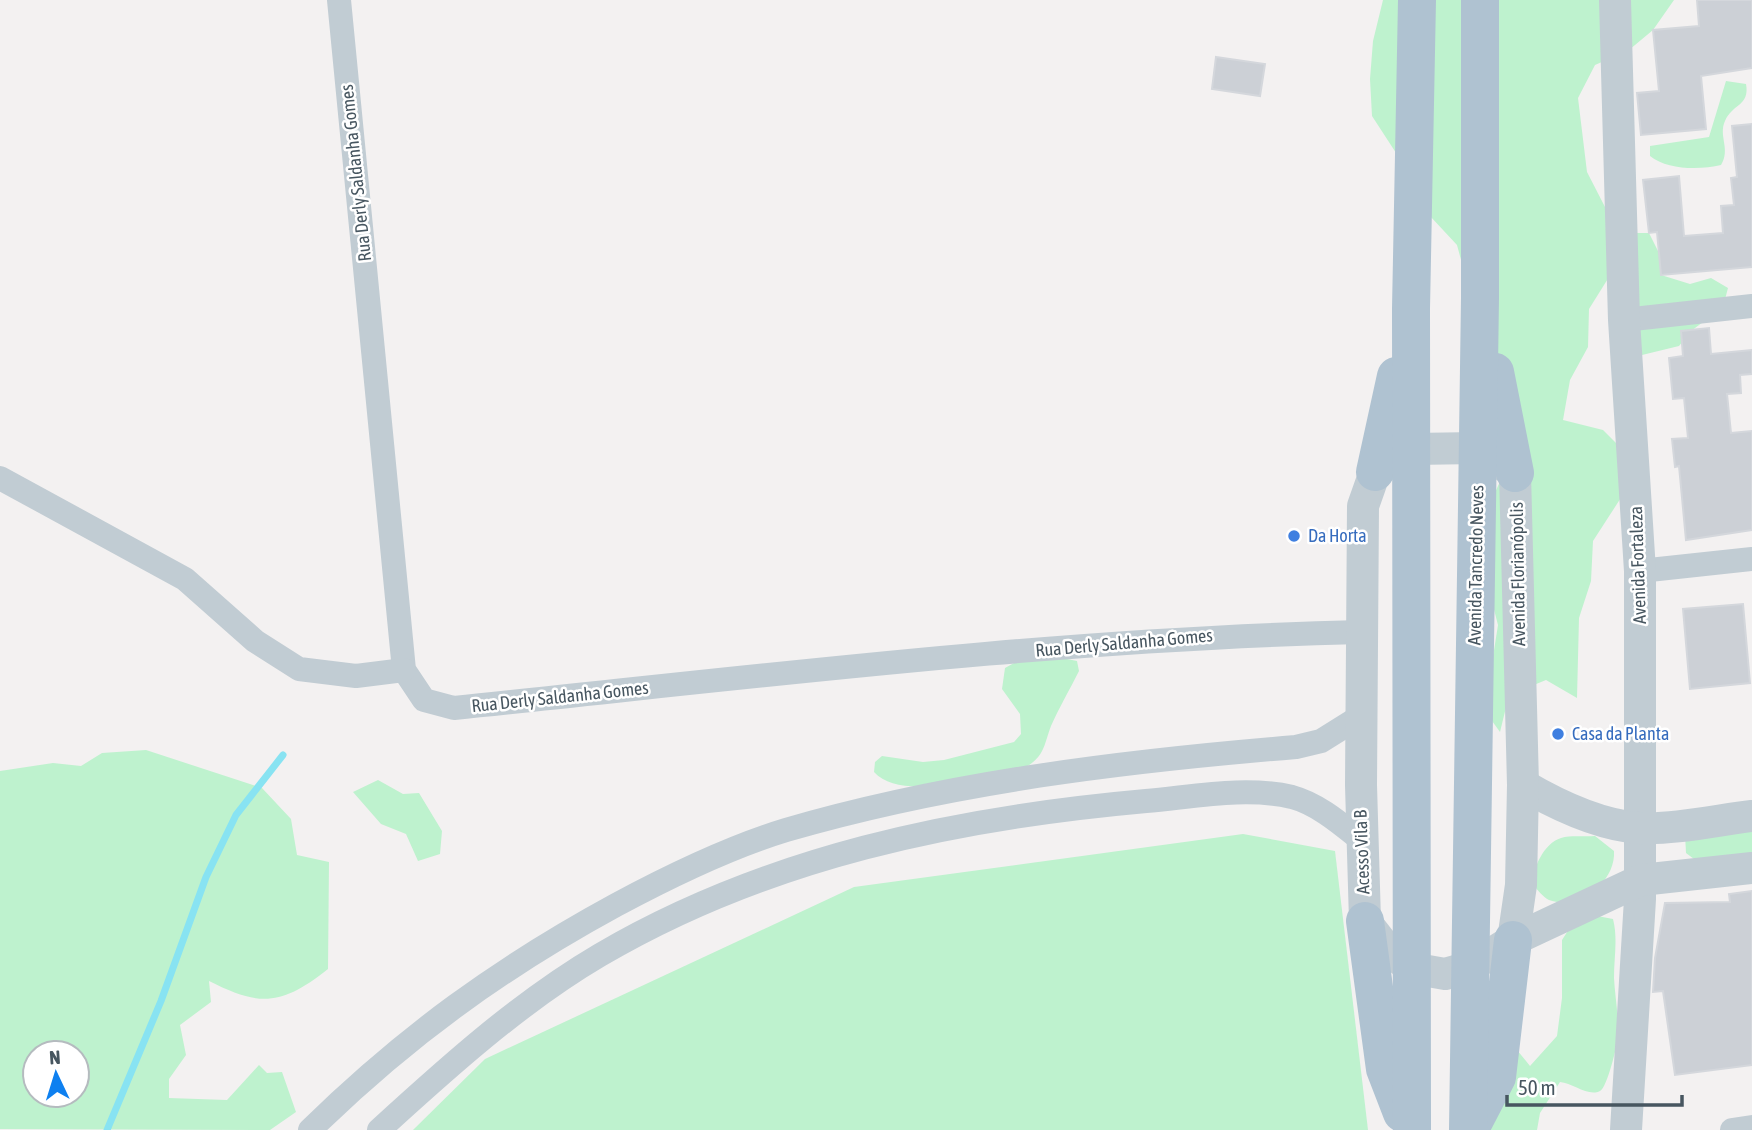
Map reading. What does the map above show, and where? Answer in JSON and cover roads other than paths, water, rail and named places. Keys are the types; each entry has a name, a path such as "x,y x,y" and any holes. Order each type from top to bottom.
{"main road":[{"path":"1410,1130 1411,309 1417,0"},
{"name":"Avenida Tancredo Neves","path":"1469,1130 1480,298 1480,0"},
{"path":"1480,298 1515,473"},
{"path":"1375,472 1411,309"},
{"path":"1365,920 1385,1069 1410,1130"},
{"path":"1469,1130 1497,1077 1513,940"}],"street":[{"name":"Rua Derly Saldanha Gomes","path":"339,0 404,670 424,700 454,708 960,656 1223,635 1361,632"},
{"name":"Avenida Fortaleza","path":"1615,0 1624,320 1640,571 1641,880 1626,1130"},
{"path":"1624,320 1752,306"},
{"path":"1375,472 1412,449 1478,448 1515,473"},
{"name":"Acesso Vila B","path":"1365,920 1361,840 1363,506 1375,472"},
{"name":"Avenida Florianópolis","path":"1513,940 1521,885 1523,785 1515,473"},
{"path":"0,478 185,579 255,641 299,669 356,676 404,670"},
{"path":"1640,571 1752,559"},
{"path":"310,1130 370,1071 456,1003 545,944 678,872 784,831 943,794 1079,769 1296,747 1321,741 1361,716"},
{"path":"1523,785 1560,804 1615,824 1641,828 1752,816"},
{"path":"379,1130 509,1018 600,955 715,898 829,857 926,830 1048,810 1240,792 1293,797 1334,818 1361,840"},
{"path":"1365,920 1386,948 1412,968 1445,974 1471,967 1513,940 1641,880 1752,868"},
{"path":"1732,1130 1752,1128"}],"waterway":[{"path":"107,1130 161,1001 206,877 236,815 283,755"}],"place":[{"name":"Da Horta","path":"1294,536"},
{"name":"Casa da Planta","path":"1558,734"}]}
